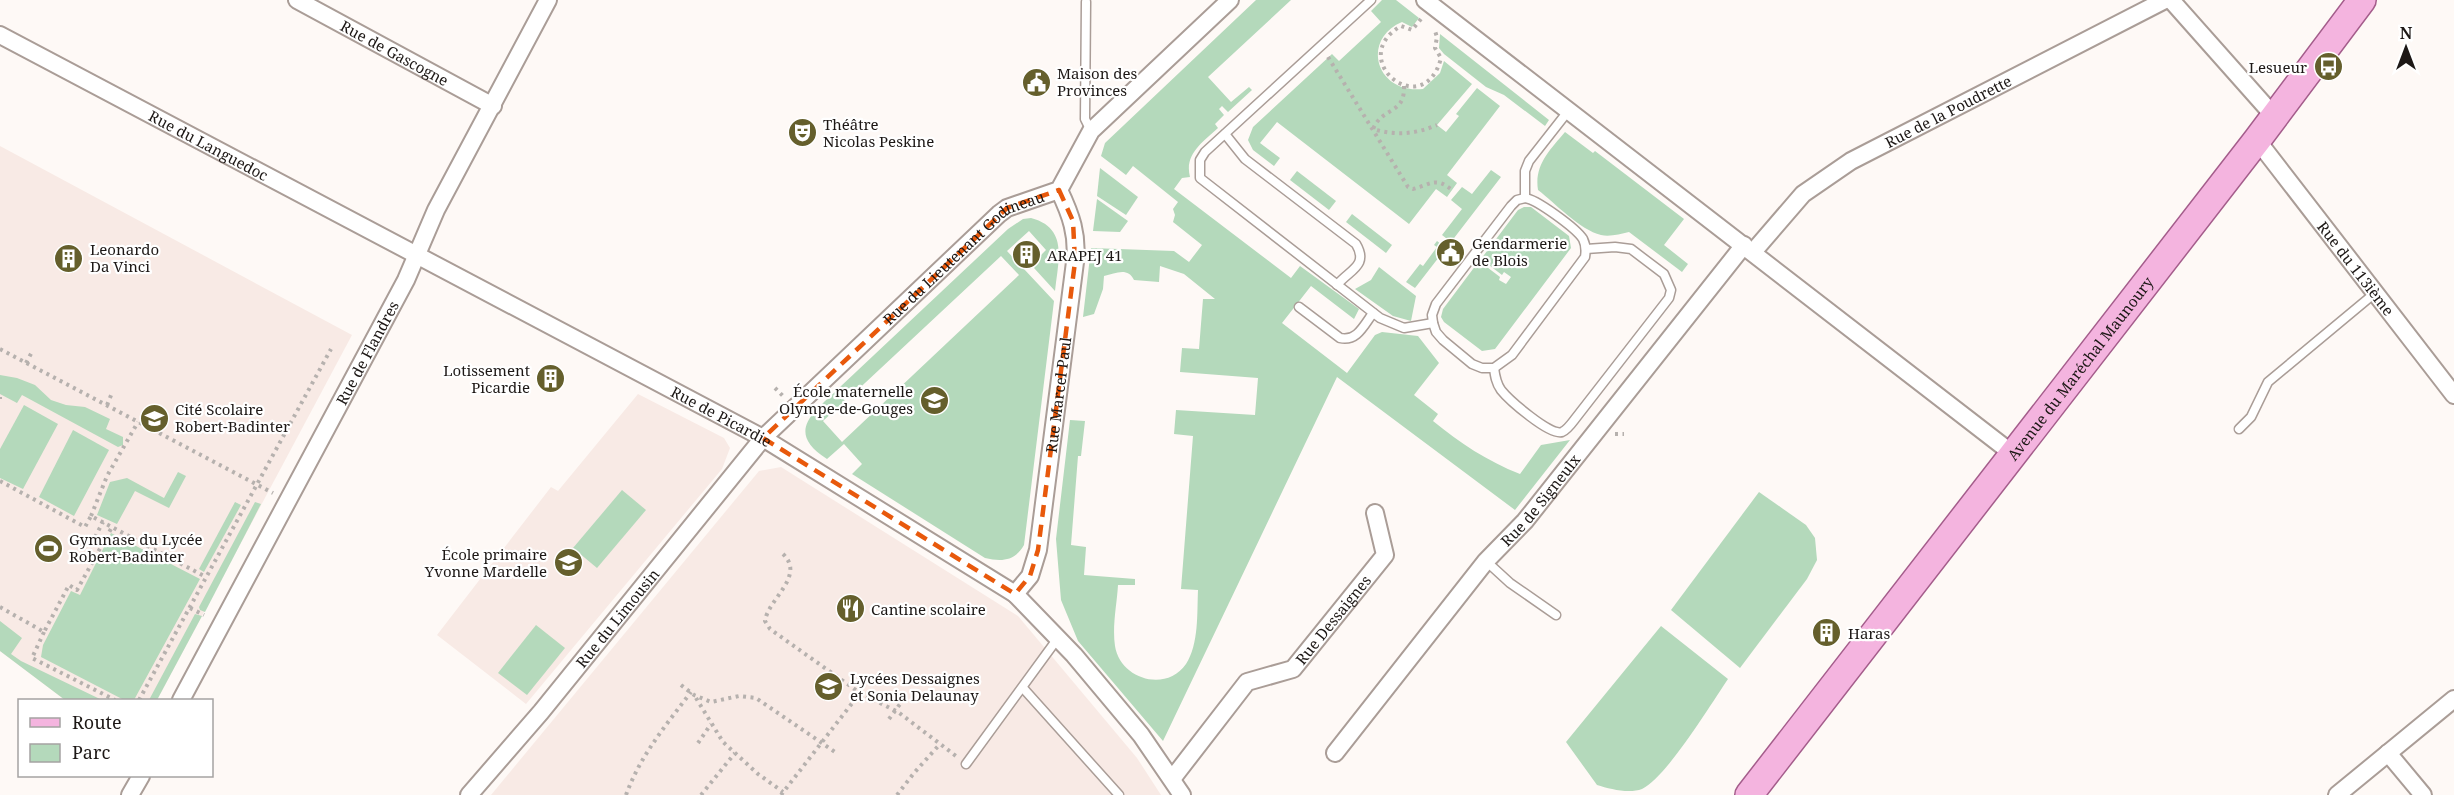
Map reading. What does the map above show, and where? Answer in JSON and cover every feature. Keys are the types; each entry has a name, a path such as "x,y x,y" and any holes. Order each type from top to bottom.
{"main road":[{"name":"Avenue du Maréchal Maunoury","path":"1749,795 2257,140 2362,0"}],"street":[{"name":"Rue de Gascogne","path":"297,0 493,106"},
{"name":"Rue de Flandres","path":"182,699 406,280 436,210 548,0"},
{"name":"Rue du Lieutenant Godineau","path":"763,438 999,214 1007,208 1059,190 1091,131 1230,0"},
{"path":"1425,0 2013,454"},
{"name":"Rue de la Poudrette","path":"1749,248 1803,194 1851,161 2165,0"},
{"path":"2171,0 2274,116"},
{"name":"Rue du Languedoc","path":"0,34 417,255"},
{"name":"Rue du 113ième","path":"2257,140 2454,395"},
{"name":"Rue Marcel Paul","path":"1015,594 1030,576 1038,550 1075,262 1076,245 1073,221 1059,190"},
{"name":"Rue de Signeulx","path":"1335,753 1486,561 1532,512 1749,248"},
{"name":"Rue de Picardie","path":"417,255 763,438 1015,594"},
{"name":"Rue du Limousin","path":"469,795 541,712 763,438"},
{"name":"Rue Dessaignes","path":"1172,779 1247,682 1293,669 1385,555 1375,513"},
{"path":"1015,594 1058,638 1141,735 1182,795"},
{"path":"2337,795 2454,699"},
{"path":"2388,753 2423,795"},
{"path":"130,795 140,777"}],"lane":[{"path":"1371,0 1205,152 1200,160 1200,178 1373,313 1391,324 1404,328 1433,323"},
{"path":"1086,2 1085,119 1091,131"},
{"path":"1525,198 1525,171 1529,161 1569,110"},
{"path":"1225,134 1245,159 1356,243 1361,259 1357,268 1337,285"},
{"path":"1525,198 1536,202 1579,234 1586,249 1581,265 1519,346 1502,364 1494,368 1482,368 1472,364 1436,332 1432,315 1436,304 1517,200 1525,198"},
{"path":"1494,368 1495,379 1507,397 1545,428 1554,433 1562,432 1575,419 1669,298 1671,290 1664,274 1631,249 1615,247 1586,249"},
{"path":"2239,429 2251,417 2268,382 2375,293"},
{"path":"1299,307 1340,338 1348,340 1355,337 1373,313"},
{"path":"1486,561 1510,582 1556,615"},
{"path":"966,764 1058,638"},
{"path":"1023,688 1119,795"}],"path":[{"path":"1421,19 1412,30 1401,26 1392,31 1382,43 1380,53 1382,66 1390,78 1404,86 1417,87 1425,84 1438,69 1441,58 1435,48 1437,37 1435,30"},
{"path":"1320,47 1335,67 1408,187 1413,189 1428,183 1440,182 1452,190"},
{"path":"1373,129 1377,119 1400,106 1404,86"},
{"path":"1373,129 1388,134 1408,134 1437,125"},
{"path":"0,349 288,501"},
{"path":"140,699 331,349"},
{"path":"26,363 33,350"},
{"path":"775,388 784,398"},
{"path":"106,405 112,393"},
{"path":"0,482 85,527 106,476 138,422"},
{"path":"91,516 206,577"},
{"path":"95,537 103,522"},
{"path":"112,527 77,590 69,585 32,658 113,699"},
{"path":"783,554 789,560 789,577 768,612 767,625 860,693 896,710 966,764"},
{"path":"0,607 37,625 44,632"},
{"path":"190,608 204,615"},
{"path":"681,685 692,694 711,702 739,696 756,698 835,752"},
{"path":"692,694 723,742 782,794 860,693"},
{"path":"626,795 633,774 644,754 692,694"},
{"path":"889,718 903,700"},
{"path":"698,743 711,724"},
{"path":"897,795 940,744"},
{"path":"701,795 735,753"}],"highlighted area":[{"path":"1059,190 1073,221 1075,262 1038,550 1030,576 1015,594 763,438 1007,208"}],"shaded area":[{"name":"Cité Scolaire Robert-Badinter","path":"0,146 352,335 158,699 64,699 0,651"},
{"name":"École primaire Yvonne Mardelle","path":"638,394 724,438 730,448 722,469 526,704 437,635 551,487 558,491"},
{"name":"Lycées Dessaignes et Sonia Delaunay","path":"781,467 1018,616 1137,758 1161,795 491,795 759,471"}],"green space":[{"path":"1256,0 1291,0 1208,77 1231,102 1249,87 1252,90 1228,112 1222,106 1219,109 1224,115 1215,124 1218,128 1192,155 1190,177 1182,178 1174,189 1291,278 1300,266 1359,309 1354,319 1311,286 1282,323 1347,373 1375,335 1382,332 1418,336 1439,363 1414,395 1438,414 1433,421 1464,444 1520,474 1541,445 1570,440 1515,510 1337,377 1163,741 1078,641 1061,600 1056,539 1070,420 1085,421 1081,456 1078,456 1071,545 1086,547 1084,575 1135,579 1135,585 1118,585 1115,646 1125,667 1134,674 1156,680 1167,678 1177,673 1190,656 1195,638 1198,608 1198,590 1181,589 1193,436 1174,434 1176,410 1255,415 1258,378 1180,372 1182,348 1199,349 1203,299 1215,299 1184,274 1160,266 1159,282 1134,280 1125,272 1104,276 1103,289 1094,314 1083,317 1091,248 1174,251 1189,262 1202,245 1173,222 1175,215 1173,209 1178,202 1133,166 1126,175 1101,156 1105,143"},
{"path":"1382,0 1396,0 1419,18 1412,27 1402,22 1389,30 1381,40 1378,52 1379,64 1384,74 1394,83 1407,88 1423,89 1440,73 1444,61 1472,84 1437,125 1446,132 1459,116 1456,114 1477,88 1500,106 1447,175 1457,183 1447,197 1436,189 1409,224 1277,122 1260,143 1280,158 1274,166 1253,150 1248,140 1253,127 1332,54 1339,61 1381,22 1371,11"},
{"path":"1440,34 1549,120 1545,126 1504,95 1486,87 1444,54 1439,48"},
{"path":"1565,132 1593,153 1595,151 1684,219 1664,245 1688,264 1682,272 1629,232 1604,236 1585,228 1538,190 1538,173 1544,158"},
{"path":"1100,168 1138,197 1126,215 1097,196"},
{"path":"1491,170 1501,177 1451,242 1442,235 1462,209 1451,200 1462,187 1472,194"},
{"path":"1297,171 1336,201 1329,210 1290,180"},
{"path":"1097,199 1128,221 1120,232 1093,231"},
{"path":"1531,207 1569,236 1571,248 1495,349 1482,351 1444,322 1441,317 1443,309 1479,261 1506,284 1511,277 1504,272 1502,275 1481,259 1518,210"},
{"path":"1352,214 1392,245 1386,253 1346,222"},
{"name":"École maternelle Olympe-de-Gouges","path":"1031,218 1051,229 1056,238 1058,268 1055,291 1034,268 1039,262 1037,259 1046,250 1029,231 1007,251 1054,301 1024,545 1012,557 997,560 985,558 852,474 862,464 844,444 827,459 815,450 805,432 811,416 836,391 845,401 823,421 842,442 1019,275 1001,256 850,397 840,387 1008,229 1023,219"},
{"path":"1437,241 1446,248 1415,288 1406,282 1420,264 1423,266 1437,247 1434,245"},
{"path":"1379,267 1416,296 1411,321 1393,316 1355,289 1371,280"},
{"path":"0,375 35,385 51,400 66,405 85,407 110,419 106,429 123,437 123,445 118,447 22,395 17,403 0,394"},
{"path":"24,405 58,424 23,489 0,478 0,449"},
{"path":"73,430 109,450 74,516 39,497"},
{"path":"178,472 186,476 169,508 135,491 117,524 97,515 110,482 127,478 164,498"},
{"path":"622,490 646,510 597,568 573,548"},
{"path":"1759,492 1806,525 1815,538 1817,560 1807,579 1740,668 1671,610"},
{"path":"235,502 241,505 204,572 199,569"},
{"path":"255,502 261,504 205,612 200,610 199,607"},
{"path":"111,533 200,579 135,699 122,699 41,657 43,645 71,591 80,595"},
{"path":"195,614 202,616 158,699 150,699"},
{"path":"0,621 22,638 11,654 100,699 64,699 0,651"},
{"path":"536,625 565,648 527,695 498,673"},
{"path":"1661,626 1728,679 1688,739 1652,782 1642,789 1631,791 1597,785 1566,742"}],"place":[{"name":"Lesueur","path":"2328,67"},
{"name":"Maison des Provinces","path":"1036,82"},
{"name":"Théâtre Nicolas Peskine","path":"802,133"},
{"name":"Gendarmerie de Blois","path":"1451,252"},
{"name":"ARAPEJ 41","path":"1026,255"},
{"name":"Leonardo Da Vinci","path":"69,258"},
{"name":"Lotissement Picardie","path":"551,379"},
{"name":"École maternelle Olympe-de-Gouges","path":"934,400"},
{"name":"Cité Scolaire Robert-Badinter","path":"154,418"},
{"name":"Gymnase du Lycée Robert-Badinter","path":"48,548"},
{"name":"École primaire Yvonne Mardelle","path":"568,563"},
{"name":"Cantine scolaire","path":"850,609"},
{"name":"Haras","path":"1827,633"},
{"name":"Lycées Dessaignes et Sonia Delaunay","path":"829,687"}]}
